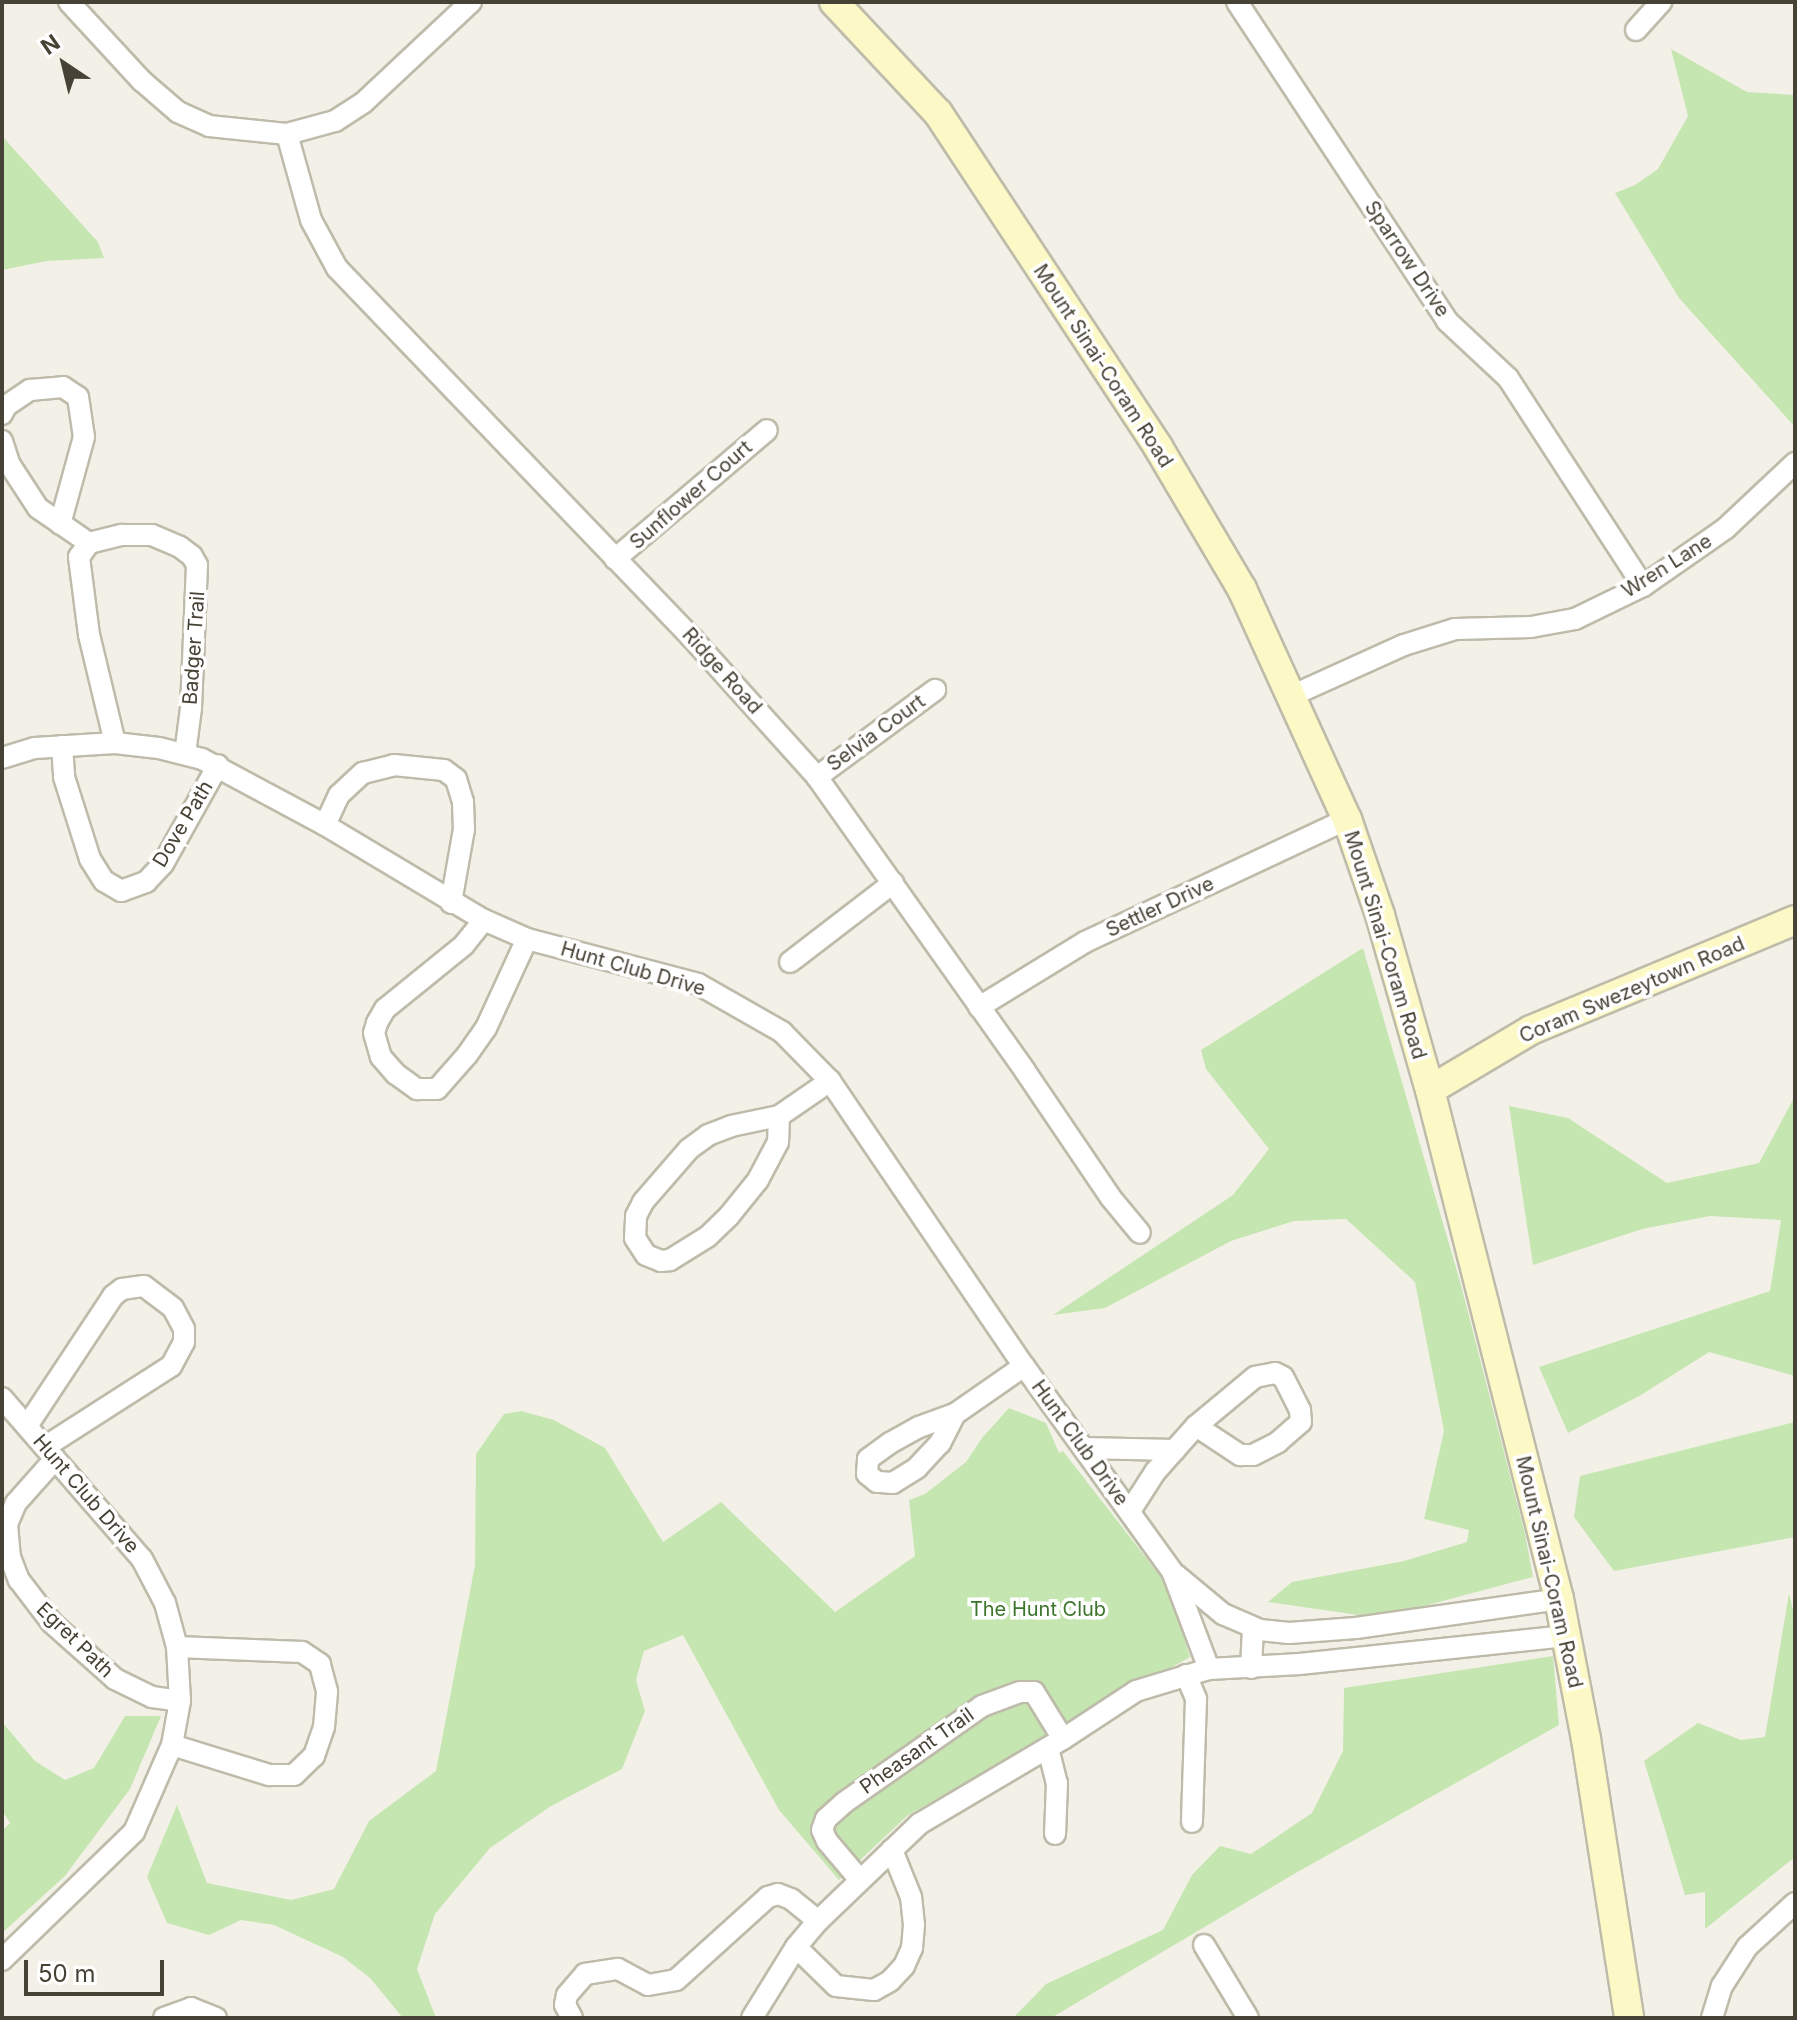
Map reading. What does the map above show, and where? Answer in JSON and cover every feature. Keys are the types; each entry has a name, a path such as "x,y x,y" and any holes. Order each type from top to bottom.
{"main road":[{"name":"Mount Sinai-Coram Road","path":"834,2 938,113 1158,447 1242,589 1347,819 1380,915 1430,1090 1559,1599 1586,1739 1629,2018"},
{"name":"Coram Swezeytown Road","path":"1430,1090 1531,1030 1795,920"}],"street":[{"path":"69,2 142,81 178,112 209,126 287,134 335,121 363,103 468,3"},
{"name":"Sparrow Drive","path":"1237,2 1447,321 1508,378 1643,586"},
{"path":"1636,30 1661,2"},
{"name":"Ridge Road","path":"287,134 311,220 337,268 692,638 817,777 1111,1198 1140,1233"},
{"path":"2,414 6,406 30,390 63,387 78,397 84,437 60,524"},
{"name":"Sunflower Court","path":"615,559 767,430"},
{"path":"2,441 23,490 38,508 89,543 79,557 80,580 89,635 115,743"},
{"name":"Wren Lane","path":"1291,696 1404,645 1455,629 1531,627 1575,619 1643,586 1726,528 1795,463"},
{"name":"Badger Trail","path":"89,543 122,535 152,535 180,547 192,556 197,565 191,708 185,754"},
{"name":"Selvia Court","path":"817,777 935,690"},
{"name":"Hunt Club Drive","path":"2,758 35,748 115,743 185,754 218,765 484,920 527,939 698,984 782,1032 830,1081 1024,1366 1172,1571 1209,1669"},
{"name":"Dove Path","path":"62,746 64,777 90,859 104,881 121,891 146,882 163,864 218,765"},
{"path":"325,825 339,795 363,773 394,765 444,770 456,779 461,789 464,819 451,903"},
{"name":"Settler Drive","path":"979,1007 1085,942 1347,819"},
{"path":"790,962 893,883"},
{"path":"484,920 464,945 385,1009 377,1023 374,1033 381,1057 396,1074 417,1089 437,1089 467,1055 486,1028 527,939"},
{"path":"779,1116 778,1142 758,1180 729,1216 707,1237 670,1260 661,1261 646,1255 635,1238 636,1216 643,1202 689,1149 708,1135 731,1126 779,1116 830,1081"},
{"name":"Egret Path","path":"27,1426 113,1296 122,1289 144,1286 173,1308 184,1329 180,1353 171,1366 50,1453 16,1503 7,1524 9,1550 19,1580 52,1623 115,1679 152,1697 180,1701"},
{"path":"955,1414 1024,1366"},
{"path":"1130,1511 1155,1472 1196,1426 1255,1377 1275,1373 1283,1377 1300,1410 1301,1422 1278,1442 1253,1455 1240,1455 1196,1426"},
{"name":"Hunt Club Drive","path":"2,1398 142,1559 165,1603 177,1647 180,1701 172,1745 134,1832 2,1960"},
{"path":"1084,1448 1175,1450"},
{"name":"Hunt Club Drive","path":"1172,1571 1223,1614 1253,1628 1289,1633 1356,1628 1559,1599"},
{"path":"1251,1668 1253,1628"},
{"path":"752,2018 796,1947 818,1921 919,1824 1056,1744 1136,1691 1209,1669 1251,1668 1566,1636"},
{"path":"172,1745 269,1775 294,1775 314,1756 324,1727 327,1691 320,1664 302,1652 177,1647"},
{"path":"1186,1675 1196,1699 1192,1822"},
{"name":"Pheasant Trail","path":"860,1880 827,1841 822,1830 826,1819 845,1802 970,1714 1020,1692 1034,1692 1056,1744"},
{"path":"1055,1834 1056,1744"},
{"path":"796,1947 836,1986 874,1990 890,1981 904,1966 912,1948 914,1925 911,1897 892,1850"},
{"path":"572,2018 565,2005 567,1995 585,1974 618,1969 648,1985 676,1980 768,1897 778,1894 791,1899 818,1921"},
{"path":"1712,2018 1722,1986 1747,1947 1795,1903"},
{"path":"1204,1945 1248,2018"},
{"path":"164,2018 191,2008 216,2018"}],"green space":[{"path":"1671,49 1747,92 1795,95 1795,427 1679,298 1615,193 1635,185 1658,169 1688,116"},
{"path":"2,136 98,242 104,258 47,261 2,270"},
{"path":"1363,948 1461,1285 1525,1534 1533,1577 1379,1618 1268,1602 1292,1582 1404,1561 1467,1542 1469,1530 1424,1519 1444,1431 1415,1282 1346,1219 1294,1221 1231,1241 1105,1308 1053,1315 1233,1195 1269,1149 1206,1069 1201,1050"},
{"path":"1795,1096 1795,1376 1709,1352 1641,1395 1568,1433 1539,1367 1770,1291 1781,1220 1710,1216 1642,1229 1533,1265 1509,1106 1568,1118 1667,1183 1759,1163"},
{"name":"The Hunt Club","path":"1009,1408 1046,1423 1059,1453 1063,1451 1168,1586 1190,1657 908,1815 839,1880 779,1810 683,1635 644,1651 636,1680 645,1711 622,1769 551,1806 490,1848 435,1914 417,1969 436,2018 403,2018 370,1978 343,1957 274,1925 241,1920 209,1935 167,1923 147,1877 177,1805 207,1883 291,1900 334,1889 369,1821 436,1771 475,1565 476,1454 504,1414 521,1411 554,1420 605,1448 663,1542 721,1502 835,1612 915,1556 909,1500 925,1494 966,1462 982,1438"},
{"path":"1795,1422 1795,1537 1614,1571 1574,1517 1580,1476"},
{"path":"1789,1593 1795,1619 1795,1857 1705,1929 1705,1892 1685,1895 1644,1761 1698,1723 1741,1740 1765,1737"},
{"path":"1553,1656 1559,1725 1294,1874 1051,2018 1013,2018 1046,1984 1163,1930 1192,1875 1220,1846 1251,1854 1312,1813 1343,1751 1344,1688"},
{"path":"125,1716 161,1716 130,1789 65,1876 2,1933 2,1831 10,1823 2,1810 2,1722 35,1761 65,1780 94,1768"}]}
